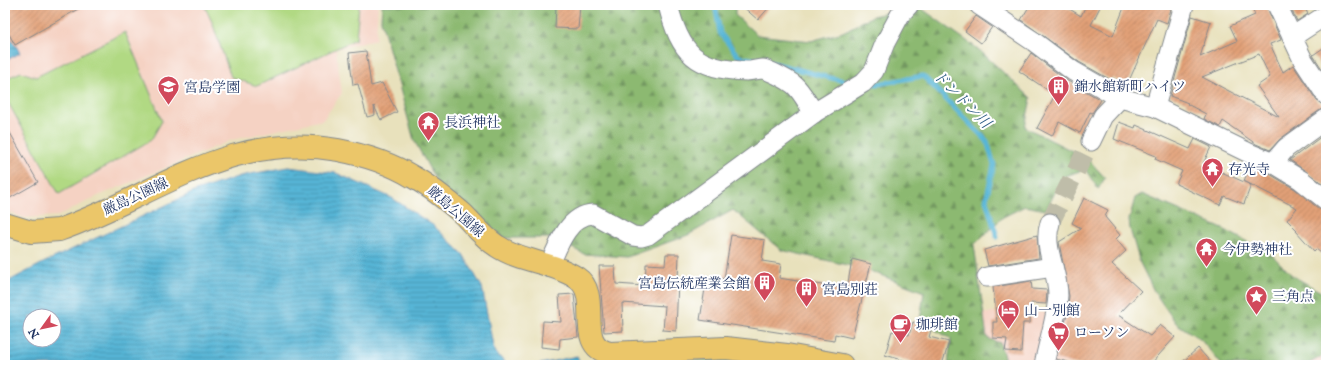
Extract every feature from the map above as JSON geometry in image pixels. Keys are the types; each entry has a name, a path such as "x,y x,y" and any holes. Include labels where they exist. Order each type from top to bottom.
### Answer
{"main road":[{"name":"厳島公園線","path":"5,224 31,232 60,230 218,160 261,149 305,146 349,152 370,158 398,169 430,187 448,200 496,245 517,256 570,274 579,279 585,287 588,297 591,337 594,345 601,351 610,353 726,348 779,353 842,365"}],"street":[{"path":"668,5 674,28 679,39 686,50 699,61 724,69 748,71 763,69 793,84 814,113"},
{"path":"549,267 561,236 574,223 589,214 593,214 633,236 641,237 648,235 814,113 863,83 874,71 884,43 900,15 909,5"},
{"path":"979,5 1033,41 1074,71 1120,98 1155,107 1249,154 1273,163 1301,180 1326,200"},
{"path":"1155,107 1184,5"},
{"path":"1277,5 1303,60 1326,95"},
{"path":"1292,37 1326,15"},
{"path":"1090,141 1103,116 1120,98"},
{"path":"1273,163 1286,148 1326,119"},
{"path":"1044,365 1058,296 1057,284 1046,241 1050,223"},
{"path":"987,277 1053,267"}],"shaded area":[{"name":"宮島学園","path":"5,5 378,5 376,39 336,49 342,93 323,120 232,140 96,197 58,216 24,218 5,210"},
{"path":"1059,312 1146,365 1005,364 1005,360 987,338 984,313"},
{"path":"1326,354 1326,365 1306,365 1322,355"}],"green space":[{"path":"204,5 359,5 356,39 257,86 231,77 212,22"},
{"path":"382,5 735,5 735,15 757,35 811,41 843,32 873,16 918,6 978,49 1031,98 1025,127 1088,159 1105,178 1098,189 1085,169 1063,177 1046,210 1025,206 1003,217 974,245 987,338 1000,343 1005,364 948,365 951,339 920,321 924,292 865,269 781,250 733,210 688,235 627,257 584,254 553,238 496,238 442,192 414,140 381,20"},
{"path":"125,32 162,121 151,140 59,194 5,97 5,79 21,72 36,77"},
{"path":"1142,194 1225,230 1272,255 1293,276 1326,295 1326,354 1306,365 1222,365 1201,340 1176,323 1155,293 1140,263 1130,229 1129,220 1135,198"},
{"path":"724,359 755,363 754,365 693,365 691,361"}],"water":[{"path":"5,27 20,53 5,61"},
{"path":"288,167 336,173 392,198 434,226 463,254 482,287 494,351 507,365 5,365 5,283 43,263 196,191 240,176"},
{"path":"577,356 580,365 536,365"}],"building":[{"path":"5,5 85,5 15,45 5,27"},
{"path":"556,5 580,5 578,29 555,28"},
{"path":"741,5 771,5 758,20"},
{"path":"1030,5 1063,5 1081,16 1086,5 1101,5 1091,25 1113,36 1125,5 1164,5 1171,9 1167,23 1157,19 1127,85 1112,78 1111,80 1079,62 1021,20"},
{"path":"1251,5 1266,5 1281,40 1270,44 1283,72 1293,65 1317,101 1326,106 1326,108 1320,110 1280,139 1270,150 1256,144 1223,121 1220,127 1204,119 1206,114 1187,104 1188,103 1170,96 1192,16 1211,22 1200,57 1237,41 1230,26 1255,15","holes":["1259,54 1270,77 1257,86 1279,117 1202,77"]},
{"path":"1289,5 1303,5 1308,14 1297,21"},
{"path":"976,16 992,27 981,43 965,31"},
{"path":"1326,46 1326,75 1313,55"},
{"path":"366,51 371,86 382,83 397,112 381,120 374,106 375,115 367,117 358,84 353,85 349,53"},
{"path":"1031,53 1066,80 1101,100 1092,113 1090,112 1080,133 1059,122 1052,136 1037,128 1055,95 1019,71"},
{"path":"1119,122 1135,128 1136,125 1190,149 1195,139 1211,147 1203,164 1251,185 1244,204 1224,196 1220,205 1176,184 1182,171 1155,159 1156,156 1114,139"},
{"path":"5,124 38,182 5,201"},
{"path":"1326,133 1326,186 1290,160"},
{"path":"1250,165 1268,173 1295,189 1319,209 1326,211 1326,257 1316,249 1314,251 1287,220 1297,208 1244,181"},
{"path":"1084,198 1108,210 1105,217 1120,235 1116,239 1126,251 1112,264 1141,291 1118,315 1150,336 1160,325 1175,337 1150,365 1079,365 1056,359 1067,315 1069,296 1059,242 1081,228 1072,223"},
{"path":"731,235 765,240 762,261 781,264 779,278 847,289 852,259 871,264 852,338 835,334 834,341 700,320 707,276 724,279"},
{"path":"1037,235 1039,258 988,266 984,250"},
{"path":"666,254 679,254 676,331 663,330 665,306 622,303 623,331 604,332 599,266 615,266 616,284 645,286 646,264 665,265"},
{"path":"1031,281 1032,289 1047,290 1046,304 1031,303 1030,323 1023,323 1021,352 1005,351 1007,339 993,338 993,322 997,322 993,287"},
{"path":"574,294 578,337 560,339 559,349 541,347 543,321 561,322 559,295"},
{"path":"913,322 932,327 929,337 949,342 942,365 920,365 885,355 892,331 909,335"},
{"path":"1198,348 1213,365 1179,365"}],"waterway":[{"name":"ドンドン川","path":"715,5 720,33 739,57 763,61"},
{"name":"ドンドン川","path":"771,63 843,81 854,82"},
{"name":"ドンドン川","path":"870,83 877,84 923,76 987,141 994,165 986,200 997,237"}],"tunnel":[{"path":"1050,223 1091,141"}],"place":[{"name":"宮島学園","path":"169,106"},
{"name":"錦水館新町ハイツ","path":"1059,106"},
{"name":"長浜神社","path":"429,142"},
{"name":"存光寺","path":"1212,188"},
{"name":"今伊勢神社","path":"1207,268"},
{"name":"宮島伝統産業会館","path":"765,302"},
{"name":"宮島別荘","path":"806,308"},
{"name":"三角点","path":"1257,316"},
{"name":"山一別館","path":"1008,330"},
{"name":"珈琲館","path":"900,344"},
{"name":"ローソン","path":"1059,352"}]}
